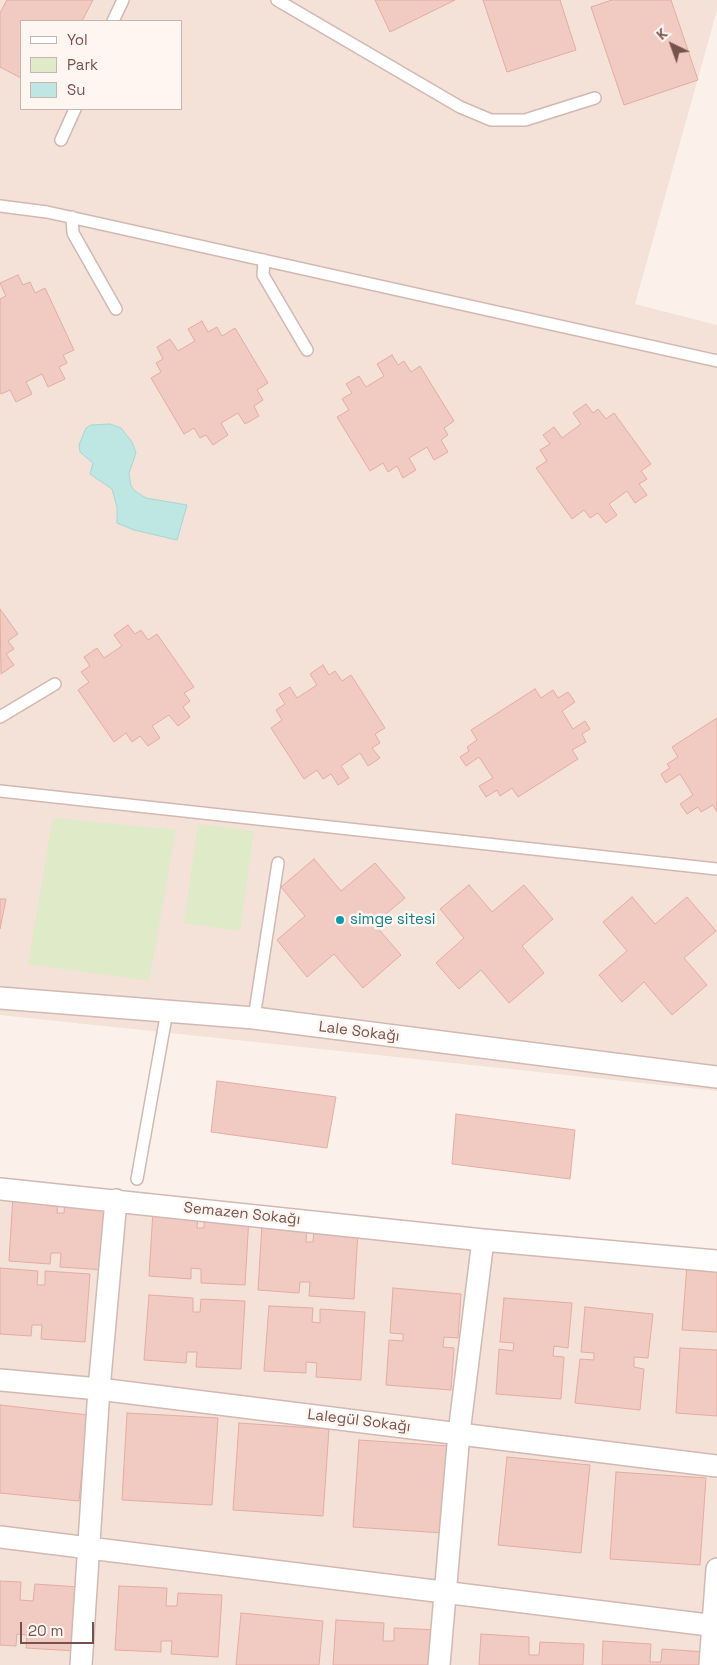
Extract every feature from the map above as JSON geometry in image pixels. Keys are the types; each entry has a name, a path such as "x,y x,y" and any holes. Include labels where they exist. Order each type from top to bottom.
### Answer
{"street":[{"name":"Lale Sokağı","path":"0,998 254,1018 717,1077"},
{"name":"Semazen Sokağı","path":"0,1189 484,1240"},
{"path":"80,1665 99,1389 116,1200"},
{"path":"439,1665 459,1433 484,1240 717,1261"},
{"name":"Lalegül Sokağı","path":"0,1380 99,1389 717,1466"},
{"path":"0,1536 715,1625"},
{"path":"710,1665 715,1625 717,1569"}],"lane":[{"path":"114,20 123,0"},
{"path":"277,0 460,107 491,120 525,120 594,98"},
{"path":"62,140 75,110"},
{"path":"0,206 72,217 717,361"},
{"path":"72,217 73,233 116,309"},
{"path":"264,260 263,275 307,350"},
{"path":"0,717 55,684"},
{"path":"0,791 717,869"},
{"path":"254,1018 278,863"},
{"path":"136,1179 167,1011"}],"shaded area":[{"path":"0,0 717,0 717,10 635,304 717,325 717,1091 0,1015"},
{"path":"0,1190 717,1252 717,1665 0,1665"}],"green space":[{"path":"53,818 176,830 149,981 28,964"},
{"path":"198,824 254,831 240,931 184,923"}],"water":[{"path":"110,424 121,428 132,442 136,453 129,473 131,486 135,491 146,498 187,505 177,540 134,530 117,523 117,507 112,489 90,474 93,463 80,452 79,445 86,428 91,425"}],"building":[{"path":"7,0 93,0 83,20 20,20 20,77 0,67 0,13"},
{"path":"375,0 455,0 390,32"},
{"path":"483,0 560,0 576,50 507,72"},
{"path":"612,0 671,0 698,80 624,105 591,7"},
{"path":"18,275 23,285 30,282 35,293 45,288 74,350 63,355 67,363 59,367 65,379 48,387 42,374 26,382 32,394 16,402 10,390 1,394 0,392 0,299 6,296 0,283"},
{"path":"202,321 208,332 217,327 222,336 235,328 268,383 257,390 263,400 254,406 259,416 245,424 238,413 221,423 228,435 213,445 206,435 200,438 194,428 184,434 151,378 161,372 156,363 163,359 157,347 170,339 178,351 195,341 188,329"},
{"path":"392,355 398,365 404,361 411,372 420,366 454,421 444,428 448,435 441,440 448,452 434,460 427,447 409,458 416,470 403,478 397,466 388,472 383,463 370,471 337,417 349,410 342,399 352,393 346,384 359,376 366,387 384,376 377,364"},
{"path":"586,404 593,413 598,409 606,419 614,413 651,464 641,471 647,479 639,484 647,495 635,503 627,491 609,504 617,515 606,523 598,513 590,518 584,510 572,519 536,468 547,461 540,450 550,444 543,435 554,427 562,438 581,424 573,413"},
{"path":"0,609 18,634 8,641 14,649 6,654 14,665 1,674"},
{"path":"128,625 135,634 141,630 148,640 157,634 194,687 184,693 190,701 183,707 190,717 178,726 169,715 152,726 160,738 148,746 140,736 132,742 126,733 114,742 78,690 89,682 81,672 90,666 84,657 97,648 104,658 122,646 114,635"},
{"path":"323,665 329,675 335,671 342,681 351,675 385,728 375,734 380,743 372,748 380,758 368,766 360,753 341,766 349,778 338,785 331,774 323,779 317,770 304,779 271,728 282,720 276,710 285,704 279,694 290,687 297,698 317,685 310,674"},
{"path":"535,689 541,698 553,690 558,698 568,692 575,702 562,711 573,729 585,721 590,729 582,734 586,742 572,750 578,759 518,797 512,788 500,796 497,790 486,797 479,786 493,778 479,757 466,766 460,757 469,751 467,747 477,740 471,730"},
{"path":"717,718 717,812 713,805 701,812 698,807 687,814 680,804 693,795 680,774 666,783 661,774 670,768 667,764 678,757 672,747"},
{"name":"simge sitesi","path":"314,859 341,891 375,863 405,898 374,924 401,955 363,988 334,954 307,977 277,940 305,916 281,887"},
{"name":"simge sitesi","path":"469,885 492,912 524,885 553,919 522,946 544,973 509,1003 481,970 459,989 436,963 464,938 440,909"},
{"path":"632,897 655,924 687,897 716,931 684,958 707,985 672,1015 644,982 622,1002 599,975 627,951 603,922"},
{"path":"0,899 6,899 0,929"},
{"path":"217,1081 336,1097 327,1148 211,1132"},
{"path":"456,1114 575,1130 570,1179 452,1164"},
{"path":"13,1196 58,1199 57,1213 64,1213 65,1200 109,1202 105,1270 60,1267 61,1253 51,1253 50,1264 9,1261"},
{"path":"153,1211 198,1214 197,1228 204,1228 205,1215 249,1217 245,1285 201,1283 201,1269 191,1268 191,1279 149,1276"},
{"path":"262,1225 307,1228 306,1242 313,1242 314,1228 358,1231 354,1299 309,1296 310,1282 300,1282 299,1293 258,1290"},
{"path":"687,1265 717,1266 717,1332 682,1330"},
{"path":"0,1268 38,1271 37,1285 45,1285 45,1271 90,1274 85,1342 41,1339 42,1325 32,1325 31,1336 0,1334"},
{"path":"393,1288 461,1294 458,1338 444,1337 443,1347 454,1348 451,1390 386,1385 389,1340 403,1341 403,1334 390,1333"},
{"path":"149,1295 193,1298 193,1312 200,1312 201,1299 245,1301 241,1369 196,1367 197,1352 187,1352 186,1363 144,1360"},
{"path":"504,1298 572,1303 568,1348 554,1346 553,1356 564,1357 561,1399 496,1394 499,1349 513,1351 514,1343 500,1342"},
{"path":"269,1306 313,1308 312,1322 320,1323 320,1309 365,1312 361,1380 316,1377 317,1363 306,1362 306,1373 264,1371"},
{"path":"585,1307 653,1314 648,1358 634,1357 634,1367 644,1369 640,1410 575,1403 580,1359 594,1360 594,1353 581,1352"},
{"path":"680,1348 717,1350 717,1416 676,1413"},
{"path":"0,1405 88,1415 79,1501 0,1493"},
{"path":"127,1413 218,1418 212,1505 122,1500"},
{"path":"239,1423 329,1429 323,1516 233,1510"},
{"path":"359,1440 449,1446 443,1533 353,1527"},
{"path":"507,1457 590,1465 581,1553 498,1545"},
{"path":"616,1472 706,1478 700,1565 610,1559"},
{"path":"0,1581 21,1582 20,1600 33,1601 35,1584 79,1587 75,1651 26,1648 27,1635 17,1634 16,1646 0,1645"},
{"path":"119,1586 167,1588 166,1606 177,1606 178,1593 222,1595 218,1657 171,1654 172,1641 161,1641 161,1652 115,1650"},
{"path":"241,1613 323,1621 319,1665 236,1665"},
{"path":"336,1620 384,1623 383,1641 394,1641 394,1628 439,1630 436,1665 333,1665"},
{"path":"481,1634 529,1637 529,1655 539,1655 540,1642 584,1644 583,1665 479,1665"},
{"path":"603,1641 651,1644 650,1662 661,1662 662,1649 706,1652 705,1665 602,1665"}],"place":[{"name":"simge sitesi","path":"340,920"}]}
